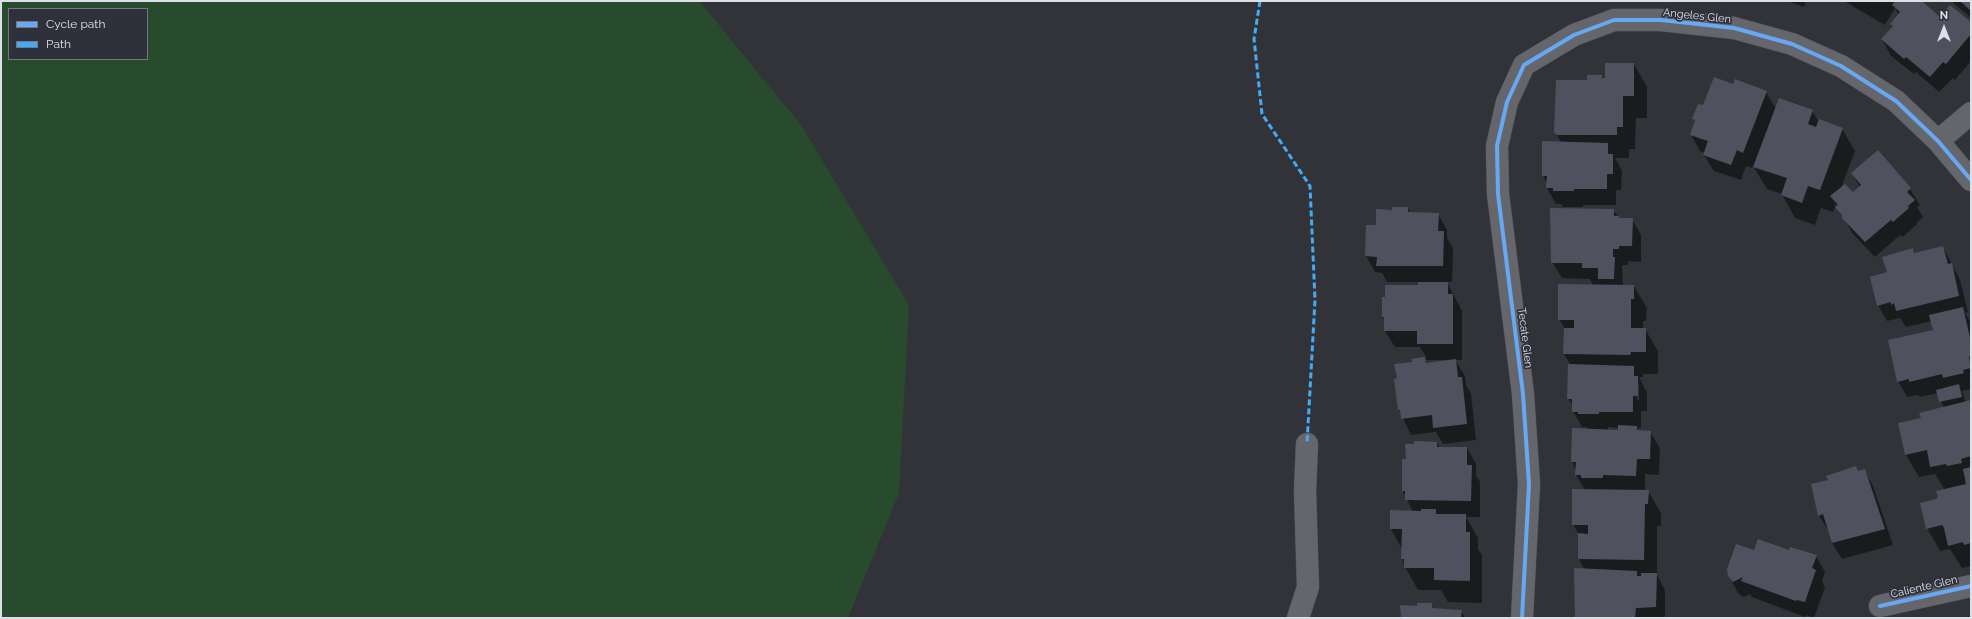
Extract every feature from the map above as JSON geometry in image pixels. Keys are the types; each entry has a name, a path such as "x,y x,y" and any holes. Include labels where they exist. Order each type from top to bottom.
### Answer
{"street":[{"name":"Angeles Glen","path":"1524,65 1574,35 1614,20 1661,20 1734,28 1792,44 1841,66 1896,101 1938,141 1971,180"},
{"name":"Tecate Glen","path":"1522,618 1529,484 1524,394 1498,194 1497,146 1507,102 1524,65"},
{"path":"1938,141 1971,113"},
{"path":"1298,618 1308,587 1305,491 1307,444"},
{"name":"Caliente Glen","path":"1880,606 1971,586"}],"green space":[{"path":"1,1 699,1 801,125 909,305 899,493 848,618 1,618"}],"building":[{"path":"1895,1 1922,1 1940,17 1950,5 1971,22 1971,34 1946,64 1943,62 1930,77 1906,57 1904,59 1881,39 1893,26 1890,24 1900,12 1892,5"},
{"path":"1960,1 1971,1 1971,11"},
{"path":"1605,63 1634,63 1634,96 1623,96 1623,127 1617,127 1617,135 1557,135 1554,132 1556,80 1587,80 1587,75 1602,75 1602,78 1605,78"},
{"path":"1714,77 1733,84 1735,79 1767,91 1743,153 1737,150 1731,165 1703,155 1708,141 1690,135 1695,120 1692,119 1698,104 1703,105"},
{"path":"1779,98 1813,110 1808,124 1816,127 1819,119 1843,128 1820,190 1808,186 1802,203 1781,195 1787,178 1753,167"},
{"path":"1542,141 1608,143 1608,154 1613,154 1613,174 1607,174 1607,189 1574,189 1574,191 1553,191 1553,188 1546,188 1547,176 1542,176"},
{"path":"1878,150 1911,188 1907,192 1915,200 1908,206 1909,208 1893,222 1891,220 1865,242 1842,218 1842,215 1835,207 1838,205 1830,196 1845,184 1853,192 1861,185 1851,173"},
{"path":"1392,207 1408,207 1408,212 1439,213 1438,231 1444,231 1443,266 1376,266 1377,257 1365,256 1366,225 1376,225 1376,209 1392,210"},
{"path":"1550,208 1614,209 1614,216 1619,216 1619,218 1633,218 1632,246 1619,246 1619,249 1613,249 1613,257 1615,257 1614,279 1598,279 1598,268 1582,268 1582,263 1551,263"},
{"path":"1943,246 1948,264 1952,263 1959,296 1896,311 1894,303 1891,305 1891,302 1877,306 1870,277 1887,272 1882,257 1913,248 1914,253"},
{"path":"1418,282 1448,282 1448,294 1453,294 1453,344 1417,344 1417,331 1384,331 1382,297 1385,297 1385,285 1418,285"},
{"path":"1558,284 1634,285 1634,299 1631,299 1631,328 1646,328 1646,352 1631,352 1630,355 1563,354 1564,328 1574,328 1574,320 1558,320"},
{"path":"1963,307 1971,342 1971,356 1969,357 1971,368 1963,370 1964,373 1943,378 1942,374 1909,382 1909,379 1897,382 1888,340 1933,330 1929,315"},
{"path":"1425,357 1426,363 1456,359 1458,377 1462,377 1467,424 1433,428 1432,415 1401,419 1400,410 1398,410 1394,379 1397,378 1394,364 1412,362 1411,359"},
{"path":"1568,364 1634,366 1634,376 1638,376 1638,396 1633,396 1633,412 1599,412 1599,414 1578,414 1578,412 1572,412 1572,399 1567,399"},
{"path":"1959,384 1962,397 1939,402 1936,390"},
{"path":"1971,400 1971,456 1961,459 1962,463 1930,467 1927,450 1905,455 1898,423 1921,418 1919,413"},
{"path":"1618,425 1637,426 1637,430 1651,431 1650,459 1637,459 1636,476 1603,475 1603,478 1581,478 1581,475 1575,475 1576,462 1571,462 1572,428 1618,430"},
{"path":"1414,441 1437,442 1437,447 1467,447 1467,465 1472,465 1471,501 1405,500 1405,491 1402,491 1402,459 1406,459 1405,444 1414,444"},
{"path":"1856,466 1858,471 1865,469 1885,529 1832,543 1823,514 1818,516 1811,484 1828,480 1826,476"},
{"path":"1971,467 1971,543 1964,545 1963,542 1948,546 1942,525 1926,529 1920,503 1936,499 1938,497 1936,491 1966,484 1963,469"},
{"path":"1572,489 1649,490 1648,504 1645,504 1644,560 1578,559 1578,533 1588,534 1588,525 1572,525"},
{"path":"1421,509 1436,509 1436,514 1466,514 1466,532 1470,532 1470,581 1434,580 1434,568 1404,568 1404,559 1401,559 1402,529 1390,529 1390,510 1421,511"},
{"path":"1758,539 1789,550 1790,547 1817,555 1812,568 1816,570 1805,602 1796,601 1741,581 1743,577 1733,582 1728,576 1727,569 1736,544 1754,550"},
{"path":"1574,568 1637,571 1637,576 1641,576 1641,573 1657,573 1656,607 1636,608 1635,618 1575,618"},
{"path":"1417,603 1432,603 1432,608 1462,610 1461,618 1401,618 1400,605 1417,606"}],"marked path":[{"path":"1260,1 1254,39 1262,114 1310,186 1315,300 1307,444"}],"cycle path":[{"path":"1522,618 1529,484 1523,394 1498,194 1497,146 1507,102 1524,65 1574,35 1614,20 1661,20 1734,28 1792,44 1841,66 1896,101 1938,141 1971,180"},
{"path":"1880,606 1971,586"}]}
